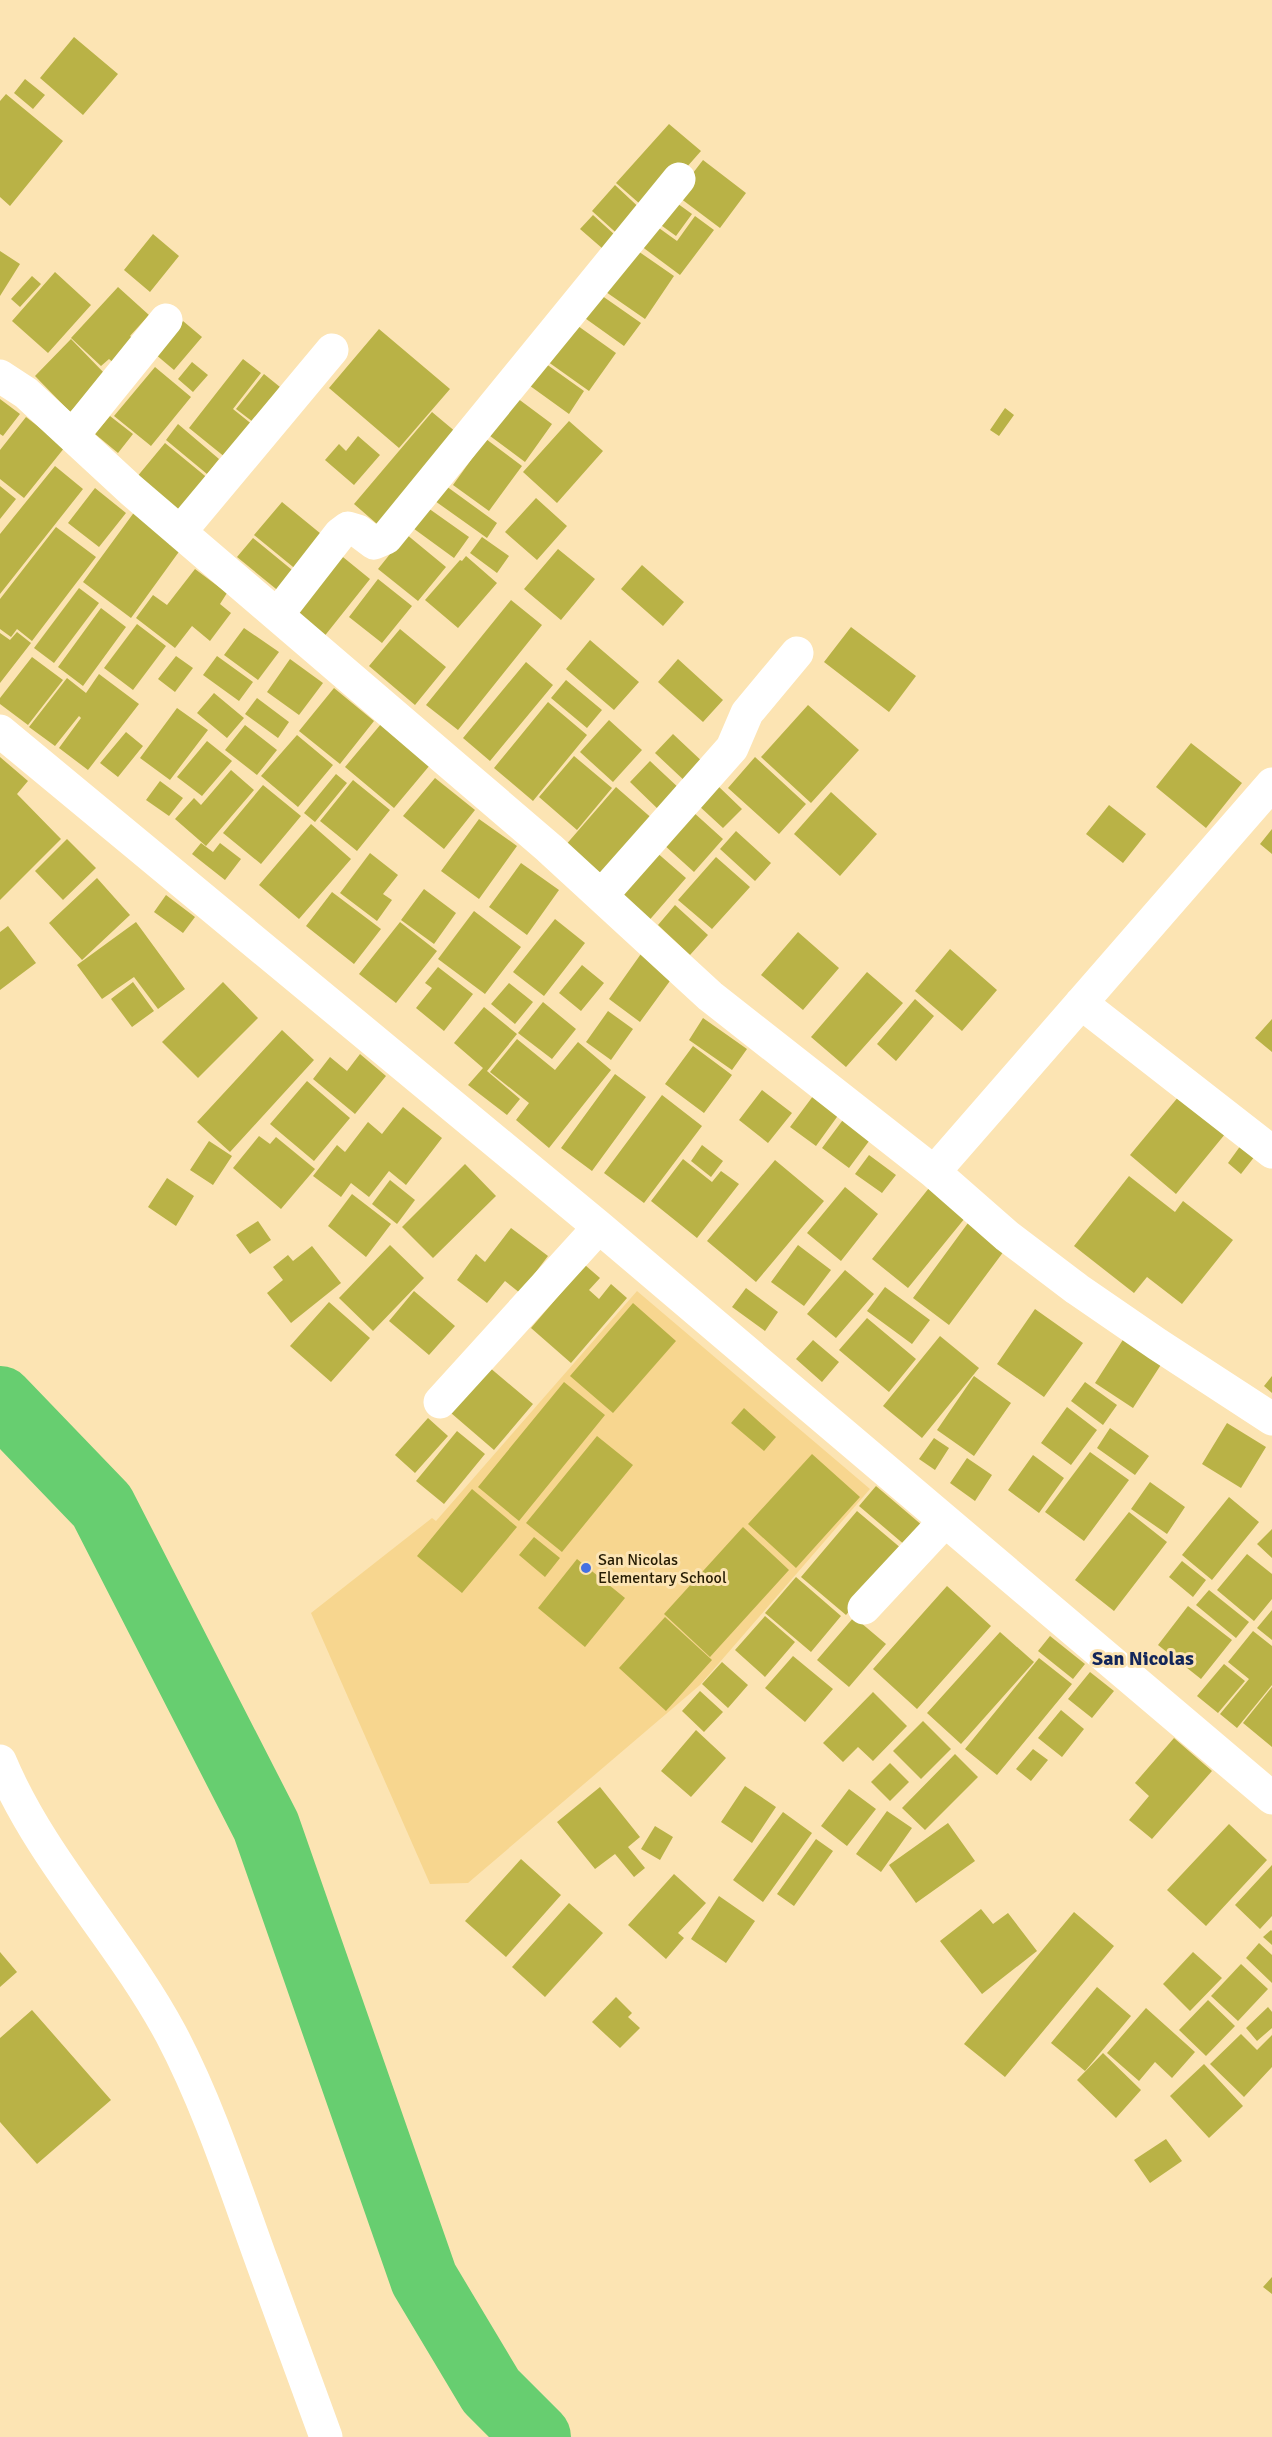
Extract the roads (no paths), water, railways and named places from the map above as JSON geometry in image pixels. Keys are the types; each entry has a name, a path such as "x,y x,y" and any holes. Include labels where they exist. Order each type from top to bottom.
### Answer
{"street":[{"path":"277,615 340,534 348,528 358,531 374,543 386,538 679,179"},
{"path":"73,435 166,320"},
{"path":"180,532 332,350"},
{"path":"0,376 26,393 131,490 549,848 710,996 934,1172 1007,1236 1077,1289 1175,1357 1272,1419"},
{"path":"601,896 732,748 747,713 797,653"},
{"path":"0,732 599,1227 1272,1798"},
{"path":"934,1172 1272,784"},
{"path":"1081,1003 1272,1152"},
{"path":"440,1402 599,1227"},
{"path":"864,1608 945,1521"},
{"path":"0,1761 42,1841 130,1970 170,2034 207,2112 294,2344 326,2437"}],"waterway":[{"path":"0,1400 102,1506 266,1826 424,2279 491,2391 537,2437"}],"place":[{"name":"San Nicolas Elementary School","path":"586,1568"}],"district":[{"name":"San Nicolas","path":"1143,1658"}]}
